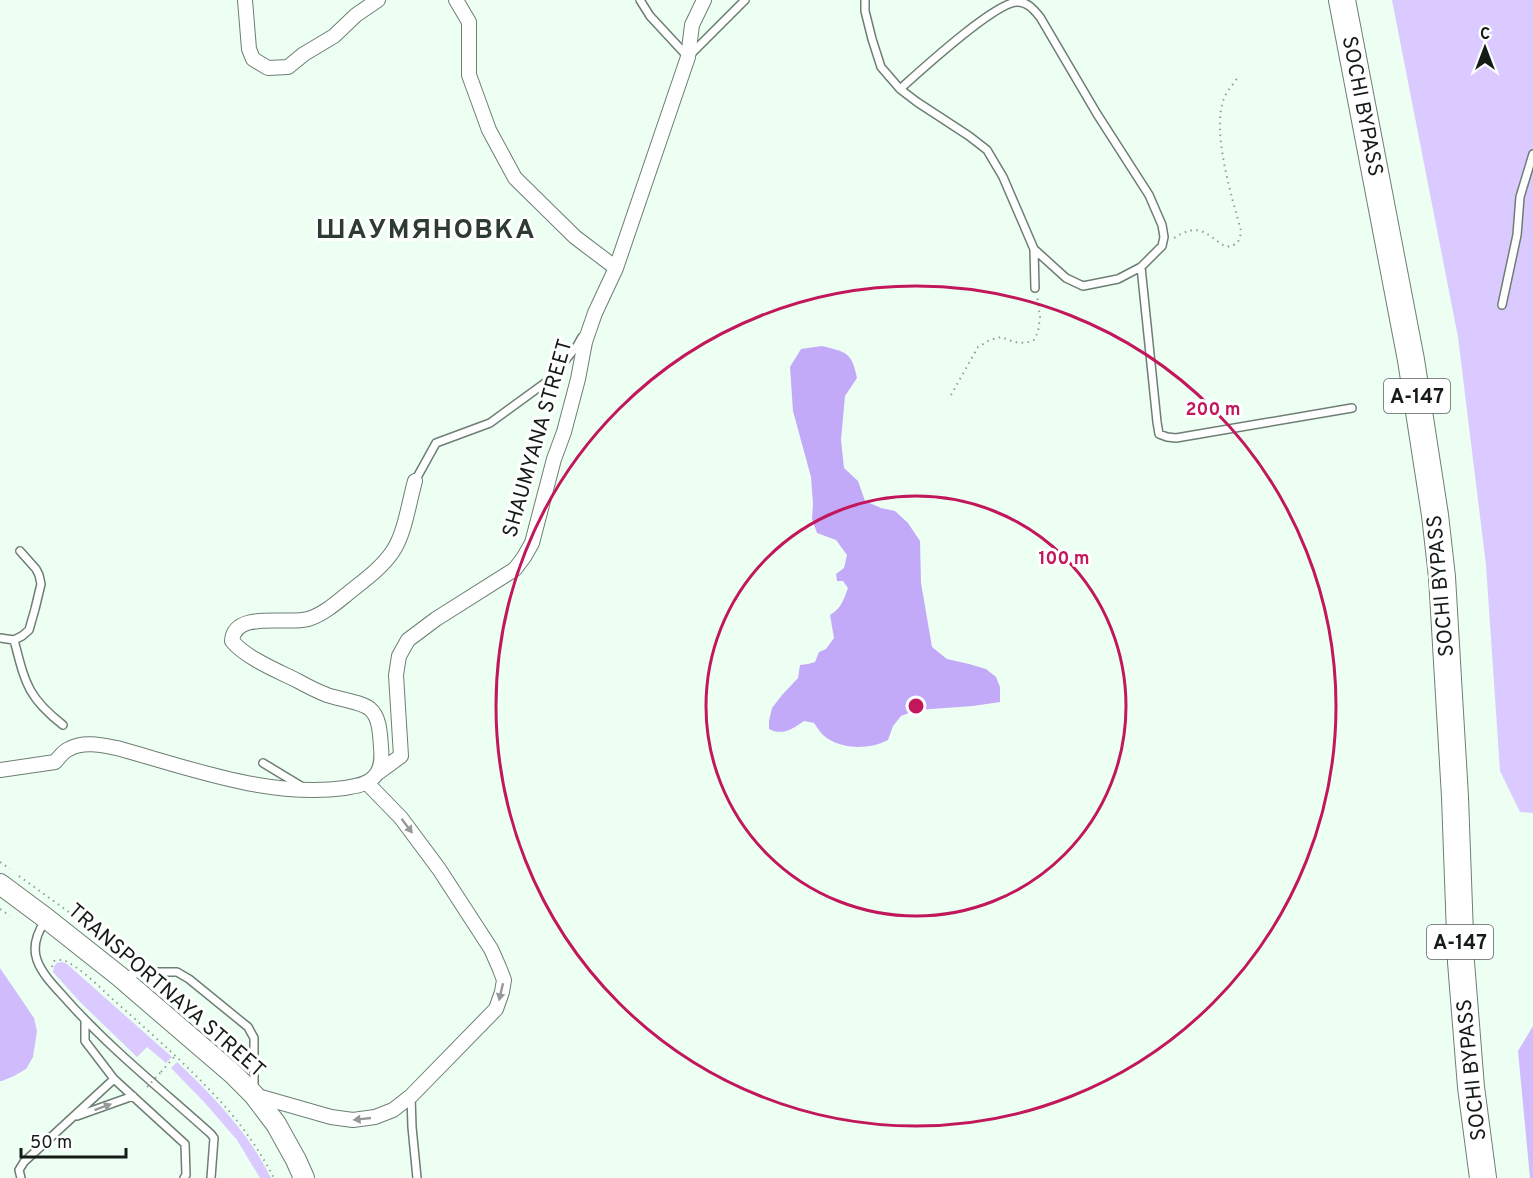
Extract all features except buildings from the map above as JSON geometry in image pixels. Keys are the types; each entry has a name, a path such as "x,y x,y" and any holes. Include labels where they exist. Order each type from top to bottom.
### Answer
{"highway":[{"name":"SOCHI BYPASS","path":"1342,0 1411,360 1432,494 1442,577 1455,797 1461,962 1471,1087 1483,1178"}],"main road":[{"name":"TRANSPORTNAYA STREET","path":"0,884 47,919 125,969 192,1038 254,1095 276,1124 304,1178"}],"street":[{"path":"245,0 249,50 253,59 268,68 288,68 304,54 334,36 356,15 378,0"},
{"path":"456,0 469,21 469,75 489,130 515,178 575,237 616,268"},
{"name":"SHAUMYANA STREET","path":"367,783 379,771 401,756 396,675 399,656 408,640 436,619 515,569 532,543 551,470 567,421 585,342 595,313 616,268 688,57 692,25 704,0"},
{"path":"379,771 380,732 376,716 370,709 324,694 275,670 238,649 232,641 232,634 252,621 307,619 329,608 378,569 394,549 415,481"},
{"path":"0,770 55,762 67,749 80,745 99,745 231,779 284,789 309,791 367,783 401,818 439,869 491,949 500,967 504,980 496,1009 411,1096 393,1110 375,1117 353,1120 332,1117 254,1095"}],"lane":[{"path":"640,0 650,16 688,57 745,0"},
{"path":"865,0 865,11 872,39 882,67 900,89 969,135 987,150 1003,177 1034,249 1035,288"},
{"path":"900,89 957,39 998,9 1017,1 1028,4 1040,17 1097,114 1149,195 1164,237 1162,246 1141,267 1118,279 1083,286 1066,278 1034,249"},
{"path":"1502,304 1517,235 1521,197 1533,154"},
{"path":"1141,267 1160,434 1176,438 1352,408"},
{"path":"415,481 436,443 490,423 549,380 577,346 595,313"},
{"path":"0,638 14,640 29,630 41,584 36,569 20,551"},
{"path":"14,640 24,677 33,696 47,713 63,725"},
{"path":"263,763 309,791"},
{"path":"47,919 36,938 36,958 40,966 85,1021 211,1134 214,1138 211,1178"},
{"path":"125,969 177,972 189,978 248,1028 254,1038 254,1095"},
{"path":"85,1021 86,1041 114,1079 185,1144 186,1175 184,1178"},
{"path":"21,1178 19,1170 24,1162 114,1079"},
{"path":"72,1118 133,1096"},
{"path":"411,1096 417,1178"}],"path":[{"path":"1162,246 1184,232 1194,230 1202,230 1226,247 1235,245 1240,239 1241,231 1220,137 1220,115 1225,97 1238,76"},
{"path":"951,395 978,346 990,339 1001,337 1014,342 1026,343 1034,339 1038,332 1040,317 1035,288"},
{"path":"0,862 95,931 125,969"},
{"path":"0,909 10,916"},
{"path":"52,967 54,961 57,960 70,963 175,1056 222,1102 248,1135 274,1178"},
{"path":"147,1087 175,1056"}],"shaded area":[{"path":"1392,0 1533,0 1533,813 1520,812 1500,771 1486,565 1458,337"},
{"path":"822,346 847,354 853,363 857,378 845,396 841,440 844,468 858,481 865,501 895,511 908,523 920,541 921,583 932,647 947,659 986,669 996,677 1000,687 1000,702 917,710 901,716 893,726 888,740 864,747 838,744 823,735 814,723 804,721 783,732 769,729 772,708 798,678 800,665 815,662 819,652 826,649 834,638 830,615 839,607 848,588 843,581 837,581 836,574 844,568 847,555 836,540 817,533 812,519 811,477 793,411 790,367 801,349"},
{"path":"62,962 172,1057 166,1063 147,1047 137,1057 80,1002 53,972 55,965"},
{"path":"0,968 34,1018 37,1031 33,1057 26,1069 2,1081 0,1081"},
{"path":"1533,1026 1533,1178 1530,1178 1518,1051"},
{"path":"177,1062 204,1088 241,1130 271,1178 260,1178 237,1140 171,1068"}],"district":[{"name":"ШАУМЯНОВКА","path":"426,229"}]}
